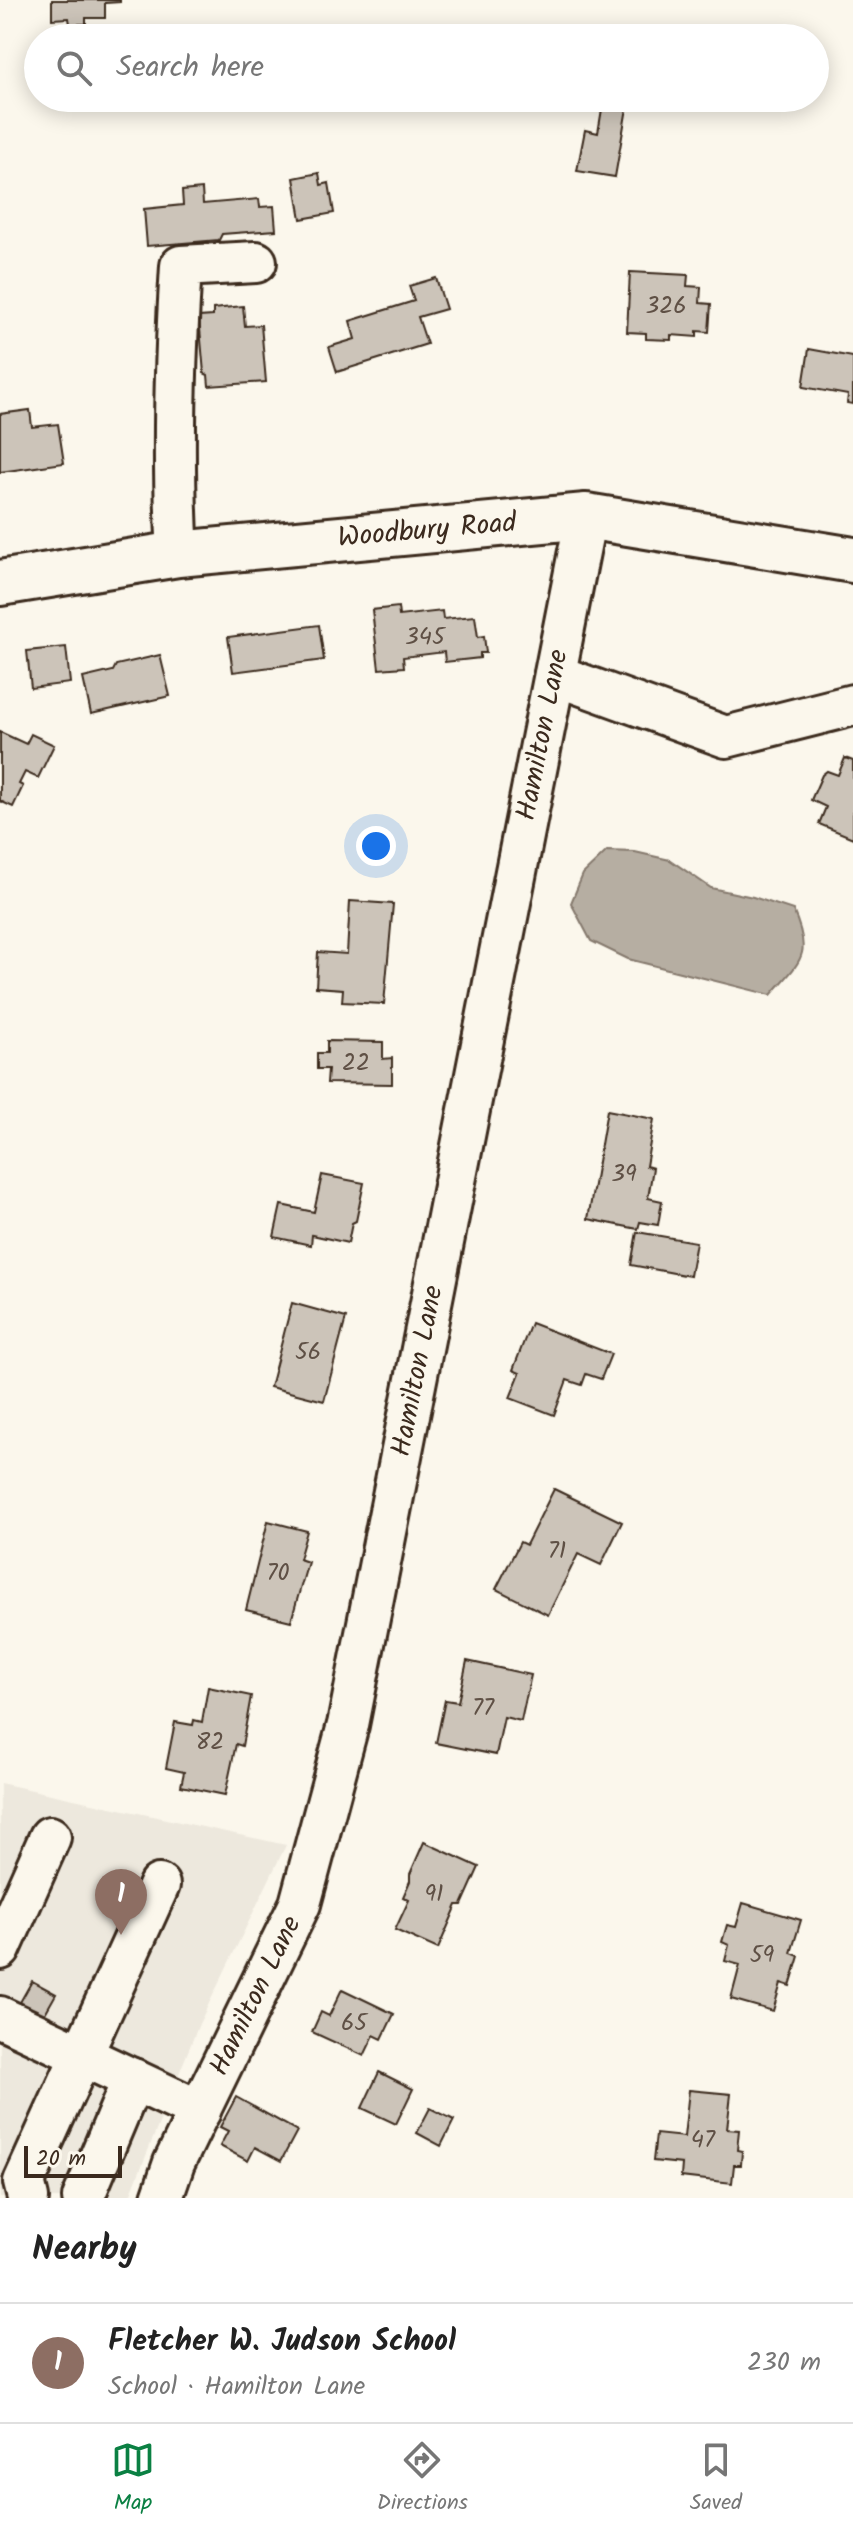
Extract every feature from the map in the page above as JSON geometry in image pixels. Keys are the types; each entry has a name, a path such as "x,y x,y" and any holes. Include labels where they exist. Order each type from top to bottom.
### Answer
{"main road":[{"name":"Woodbury Road","path":"0,583 178,554 586,516 853,560"}],"street":[{"path":"178,554 174,398 181,266 256,262"},
{"name":"Hamilton Lane","path":"162,2198 174,2163 300,1904 348,1725 586,516"},
{"path":"555,675 726,737 853,705"},
{"path":"0,1949 50,1837"},
{"path":"28,2198 24,2182 159,1885"},
{"path":"0,2017 200,2111"},
{"path":"83,2198 133,2079"}],"shaded area":[{"path":"607,851 635,852 670,860 711,888 793,910 802,938 801,957 771,995 628,959 591,941 571,903 583,874"},
{"path":"0,1783 286,1845 199,2024 129,2198 0,2198"}],"building":[{"path":"52,0 120,2 105,3 105,18 86,18 86,24 70,24 69,18 52,19"},
{"path":"602,112 626,112 615,177 577,171 585,130 598,133"},
{"path":"319,173 321,185 329,183 334,213 301,219 294,178"},
{"path":"202,189 203,204 259,199 260,207 274,206 276,230 222,234 219,240 147,246 144,209 183,205 182,191"},
{"path":"630,272 688,275 687,286 701,287 700,303 711,304 709,332 697,331 697,337 671,335 671,340 646,339 646,333 627,332"},
{"path":"436,278 446,309 418,317 427,344 337,372 329,347 355,339 350,321 414,301 409,286"},
{"path":"243,306 245,326 261,325 266,382 209,386 208,375 204,373 199,317 213,316 213,309"},
{"path":"809,349 853,357 853,404 847,403 848,395 803,387"},
{"path":"30,410 32,427 58,424 64,463 0,472 0,414"},
{"path":"398,607 399,616 442,611 443,619 475,616 478,637 484,636 486,653 480,653 480,658 445,662 444,652 403,657 404,667 379,669 372,610"},
{"path":"319,625 324,660 233,672 228,637"},
{"path":"66,647 70,683 31,688 27,651"},
{"path":"160,655 170,696 91,714 83,678 113,671 116,665"},
{"path":"0,732 26,744 31,734 54,745 38,778 25,772 19,784 23,786 13,807 0,801"},
{"path":"845,758 853,761 853,838 819,824 826,807 811,800 822,775 827,771 838,775"},
{"path":"350,901 393,904 384,1004 342,1002 343,989 316,987 318,952 347,954"},
{"path":"327,1041 383,1042 383,1059 392,1058 392,1084 327,1083 328,1069 317,1069 317,1053 327,1053"},
{"path":"607,1110 654,1119 646,1166 653,1168 648,1198 662,1201 658,1225 640,1222 638,1229 588,1219"},
{"path":"322,1175 364,1183 348,1243 312,1235 311,1245 274,1237 281,1205 314,1212"},
{"path":"637,1232 696,1242 690,1276 631,1265"},
{"path":"292,1303 346,1318 324,1401 270,1387"},
{"path":"531,1323 611,1354 601,1379 586,1374 582,1385 567,1380 554,1415 510,1398 520,1373 513,1370"},
{"path":"554,1489 622,1522 601,1565 578,1554 548,1615 496,1589 520,1542 526,1545"},
{"path":"268,1521 307,1531 299,1559 308,1562 291,1621 246,1610"},
{"path":"467,1661 531,1675 521,1721 504,1717 496,1755 436,1743 445,1700 458,1702"},
{"path":"208,1687 251,1696 242,1746 236,1744 225,1795 181,1786 184,1772 166,1768 175,1722 193,1725 194,1720 202,1722"},
{"path":"424,1842 479,1867 462,1905 457,1905 438,1949 395,1930 409,1900 403,1897"},
{"path":"743,1903 801,1920 791,1953 799,1956 790,1986 781,1983 773,2011 731,1999 740,1965 725,1961 729,1945 722,1942 727,1925 736,1927"},
{"path":"32,1981 56,1994 43,2017 19,2004"},
{"path":"342,1989 394,2014 382,2039 374,2035 364,2056 312,2032 321,2012 329,2016"},
{"path":"379,2072 413,2089 396,2124 362,2108"},
{"path":"689,2090 731,2094 727,2129 739,2130 737,2150 742,2151 741,2165 734,2165 732,2183 681,2177 682,2164 653,2161 656,2134 684,2137"},
{"path":"236,2097 297,2131 281,2161 255,2147 248,2161 220,2146 228,2131 220,2127"},
{"path":"430,2108 454,2120 441,2146 417,2133"}],"place":[{"name":"Fletcher W. Judson School","path":"121,1935"}]}
